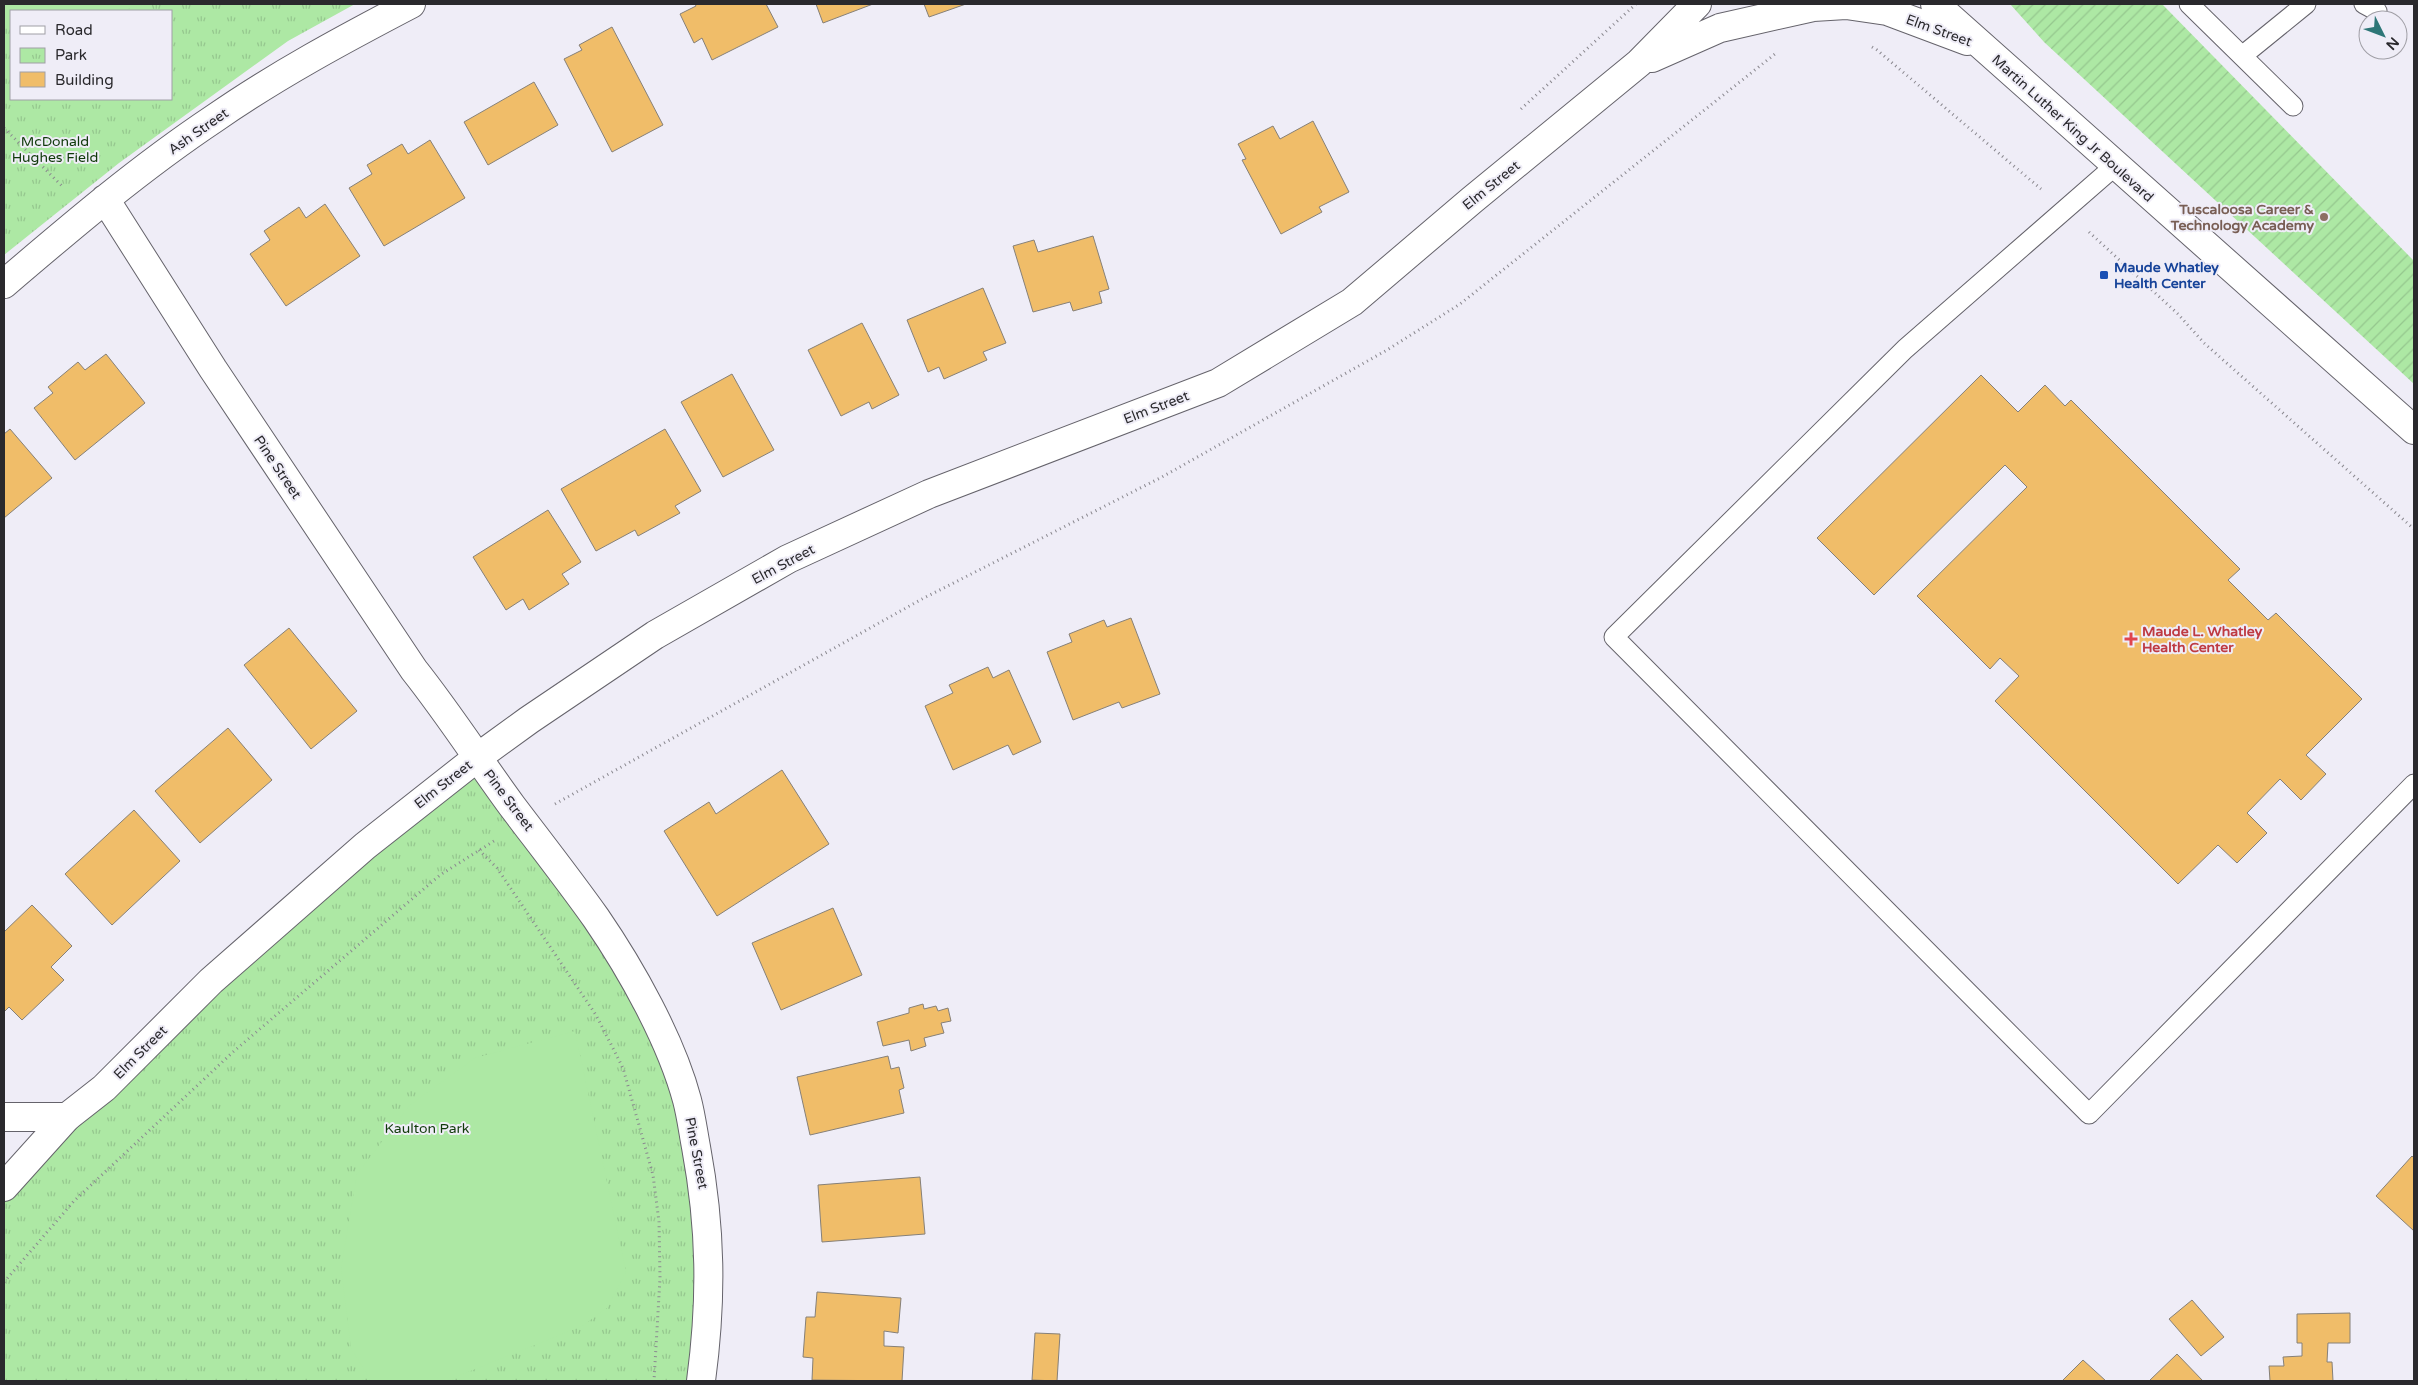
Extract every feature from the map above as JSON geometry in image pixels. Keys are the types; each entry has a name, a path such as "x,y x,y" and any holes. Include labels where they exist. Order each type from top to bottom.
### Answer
{"street":[{"name":"Ash Street","path":"4,284 97,206 215,118 345,38 411,4"},
{"path":"1639,63 1674,4"},
{"name":"Elm Street","path":"4,1186 68,1117 104,1088 211,982 358,852 478,757 656,635 788,559 929,494 1218,383 1352,302 1472,200 1639,63 1697,4"},
{"name":"Martin Luther King Jr Boulevard","path":"1934,4 2414,430"},
{"path":"1960,4 1980,45"},
{"name":"Elm Street","path":"1639,63 1720,28 1813,7 1846,5 1887,11 1980,45"},
{"name":"Pine Street","path":"97,206 218,378 414,670 447,712 597,919 648,1005 670,1052 687,1100 706,1199 710,1250 709,1298 702,1381"},
{"path":"4,1117 68,1117"}],"lane":[{"path":"2189,4 2293,106"},
{"path":"2242,56 2306,4"},
{"path":"2116,165 1905,349 1614,637 2089,1114 2414,784"}],"path":[{"path":"1868,46 1885,56 2064,209 2178,314 2204,343 2414,529"},
{"path":"4,1282 74,1201 233,1052 440,875 525,821 922,599 1162,477 1387,350 1460,304 1782,49"},
{"path":"4,128 97,206"},
{"path":"479,850 497,868 596,1015 622,1068 652,1175 659,1222 660,1278 654,1381"}],"green space":[{"name":"McDonald Hughes Field","path":"4,4 355,4 288,41 119,163 4,255"},
{"path":"4,4 150,4 123,10 10,10 10,16 4,16"},
{"path":"2010,4 2162,4 2414,261 2414,384 2044,42"},
{"name":"Kaulton Park","path":"478,757 597,919 687,1100 701,1381 4,1381 4,1187"},
{"path":"575,1031 626,1272 607,1308 582,1326 446,1381 371,1381 351,1348 341,1268 357,1174 410,1105 475,1058"}],"building":[{"path":"695,4 766,4 778,27 712,60 702,38 694,43 680,14 696,6"},
{"path":"816,4 873,4 823,23"},
{"path":"924,4 966,4 929,17"},
{"path":"612,27 663,125 612,152 564,59 582,50 579,45"},
{"path":"534,82 558,125 488,165 464,122"},
{"path":"1313,121 1349,192 1319,207 1322,212 1281,234 1242,160 1246,159 1238,144 1273,126 1280,139"},
{"path":"430,140 465,198 384,246 349,188 372,174 367,165 402,144 408,154"},
{"path":"325,204 360,256 286,306 250,254 270,240 264,231 299,207 306,218"},
{"path":"1093,236 1109,289 1099,292 1102,303 1073,311 1070,302 1033,312 1013,246 1034,240 1038,252"},
{"path":"983,288 1006,343 983,352 987,360 944,379 939,367 928,372 907,320"},
{"path":"862,323 899,395 872,409 869,402 841,416 808,350"},
{"path":"106,354 145,403 75,460 34,408 53,393 48,387 78,362 85,370"},
{"path":"732,374 774,450 723,477 681,402"},
{"name":"Maude L. Whatley Health Center","path":"1981,375 2018,412 2045,385 2065,406 2071,400 2240,569 2228,580 2268,620 2276,613 2362,699 2306,755 2326,774 2301,800 2280,779 2247,813 2267,833 2237,863 2218,845 2178,884 1995,701 2019,676 2000,658 1990,669 1917,596 2027,487 2005,465 1874,595 1817,538"},
{"path":"10,429 52,478 4,518 4,434"},
{"path":"665,429 701,491 675,506 680,513 638,536 635,530 596,551 561,489"},
{"path":"548,510 581,562 562,574 569,584 529,610 523,599 506,610 473,557"},
{"path":"1131,618 1160,694 1122,708 1119,702 1073,720 1047,652 1072,642 1069,634 1104,620 1107,627"},
{"path":"289,628 357,711 311,749 244,665"},
{"path":"988,667 993,678 1009,670 1041,742 1013,755 1008,745 953,770 925,706 953,693 949,685"},
{"path":"228,728 272,780 200,843 155,791"},
{"path":"782,770 829,844 717,916 664,831 709,802 716,814"},
{"path":"134,810 180,861 112,925 65,874"},
{"path":"32,905 72,946 51,967 64,980 22,1020 9,1007 4,1012 4,932"},
{"path":"833,908 862,975 781,1010 752,943"},
{"path":"923,1004 924,1009 936,1006 938,1011 948,1008 951,1021 941,1023 944,1033 924,1038 926,1046 911,1051 909,1040 883,1046 877,1022 909,1013 909,1008"},
{"path":"888,1056 891,1069 899,1067 904,1088 899,1090 904,1113 810,1135 797,1077"},
{"path":"2412,1156 2414,1158 2414,1231 2376,1196"},
{"path":"920,1177 925,1234 822,1242 818,1185"},
{"path":"817,1292 901,1298 898,1333 884,1331 884,1346 904,1347 902,1381 812,1380 813,1358 803,1357 806,1317 815,1317"},
{"path":"2192,1300 2224,1337 2201,1356 2169,1319"},
{"path":"2350,1313 2350,1343 2328,1343 2327,1362 2332,1362 2333,1381 2270,1381 2269,1366 2284,1366 2283,1357 2302,1356 2302,1343 2297,1343 2297,1314"},
{"path":"1035,1333 1060,1334 1057,1381 1032,1380"},
{"path":"2177,1354 2203,1381 2149,1381"},
{"path":"2083,1360 2106,1381 2062,1381"}],"place":[{"name":"Tuscaloosa Career & Technology Academy","path":"2324,217"},
{"name":"Maude Whatley Health Center","path":"2104,275"},
{"name":"Maude L. Whatley Health Center","path":"2131,639"}]}
